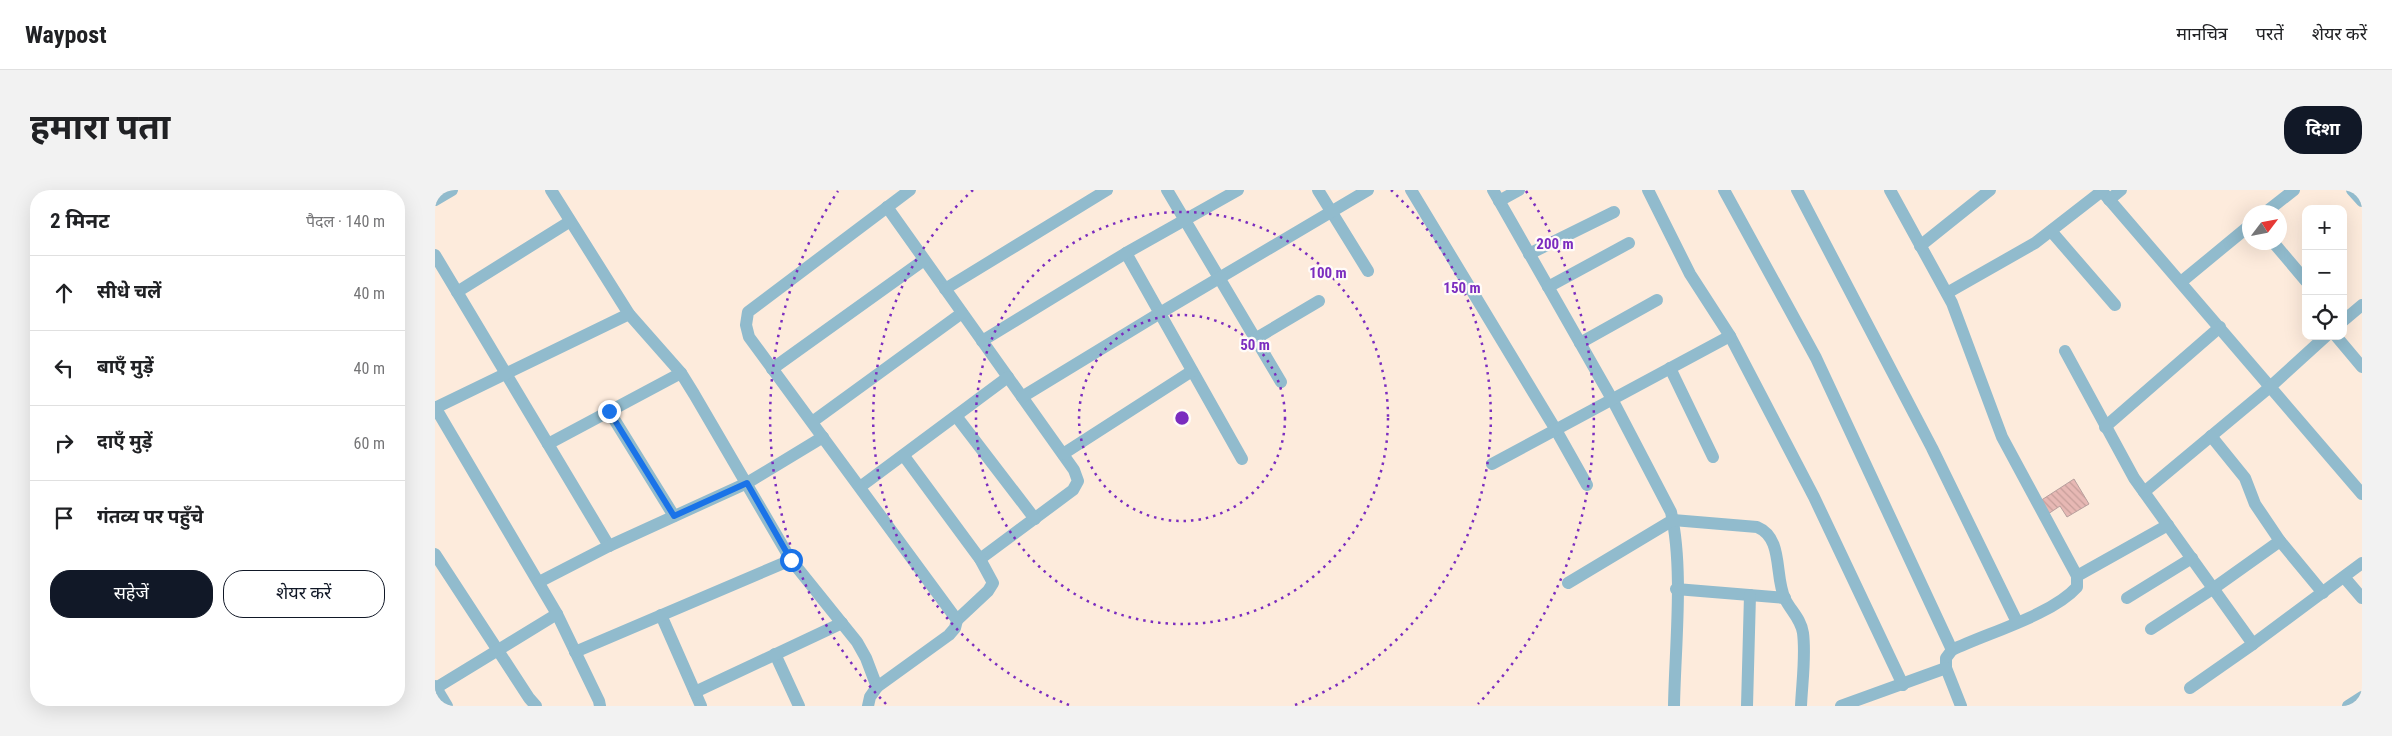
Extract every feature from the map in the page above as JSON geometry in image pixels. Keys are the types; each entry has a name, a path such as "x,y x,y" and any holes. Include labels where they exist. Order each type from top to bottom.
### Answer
{"street":[{"path":"435,200 452,190"},
{"path":"551,190 569,222 629,314 681,373 791,560 842,623 866,658 877,687"},
{"path":"910,190 748,312 747,325 749,337 957,620"},
{"path":"945,289 1107,190"},
{"path":"1167,190 1281,382"},
{"path":"982,341 1126,253 1238,190"},
{"path":"1318,190 1368,271"},
{"path":"1022,397 1368,190"},
{"path":"1411,190 1556,430 1587,485"},
{"path":"1519,190 1496,195 1612,399 1671,512 1677,589 1674,706"},
{"path":"1648,190 1690,274 1730,336 1814,497 1903,685"},
{"path":"1724,190 1816,358 1952,650"},
{"path":"1797,190 1928,440 2017,622"},
{"path":"1890,190 1947,293 1962,327 2002,437 2077,576 2077,587 2069,596 2017,622 1952,650 1946,658 1946,668 1961,706"},
{"path":"1921,246 1990,190"},
{"path":"1947,293 2035,243 2104,194 2121,190"},
{"path":"2275,205 2294,190"},
{"path":"2353,190 2362,201"},
{"path":"2104,194 2362,494"},
{"path":"887,207 1063,454 1074,470 1078,481 1073,490 980,560"},
{"path":"1529,254 1614,212"},
{"path":"457,292 569,222"},
{"path":"2051,231 2115,306"},
{"path":"2181,282 2242,232"},
{"path":"1548,287 1629,243"},
{"path":"2280,250 2302,276"},
{"path":"1126,253 1242,459"},
{"path":"435,255 609,546"},
{"path":"772,369 924,260"},
{"path":"1580,343 1657,300"},
{"path":"1255,339 1319,301"},
{"path":"2347,318 2362,305"},
{"path":"812,422 962,313"},
{"path":"600,706 557,614 435,408 629,314"},
{"path":"2105,427 2220,327"},
{"path":"1492,464 1730,336"},
{"path":"2144,492 2322,340"},
{"path":"2339,340 2362,367"},
{"path":"2065,351 2105,427 2144,492 2253,644"},
{"path":"1671,368 1713,457"},
{"path":"1063,454 1192,371"},
{"path":"548,444 681,373"},
{"path":"860,487 1008,377"},
{"path":"609,411 674,516"},
{"path":"957,416 1035,519"},
{"path":"2211,436 2241,472 2249,486 2255,504 2280,541 2323,593"},
{"path":"539,582 609,546 747,483 823,437"},
{"path":"868,706 870,697 877,687 949,635 955,628 957,620 988,591 993,583 980,560 904,456"},
{"path":"1568,583 1673,520 1757,527 1766,531 1773,542 1785,598 1800,621 1803,634 1801,706"},
{"path":"2077,576 2168,525"},
{"path":"2151,630 2280,541"},
{"path":"435,554 536,706"},
{"path":"2127,598 2192,558"},
{"path":"575,652 791,560"},
{"path":"2190,688 2362,563"},
{"path":"2344,577 2362,598"},
{"path":"1677,589 1785,598"},
{"path":"1747,706 1750,595"},
{"path":"447,706 436,687 557,614"},
{"path":"661,615 701,706"},
{"path":"695,692 842,623"},
{"path":"775,654 799,706"},
{"path":"1841,706 1946,668"}],"building":[{"path":"2074,479 2089,504 2067,517 2060,506 2048,514 2040,501"}],"route":[{"path":"609,411 674,516 747,483 791,560"}]}
